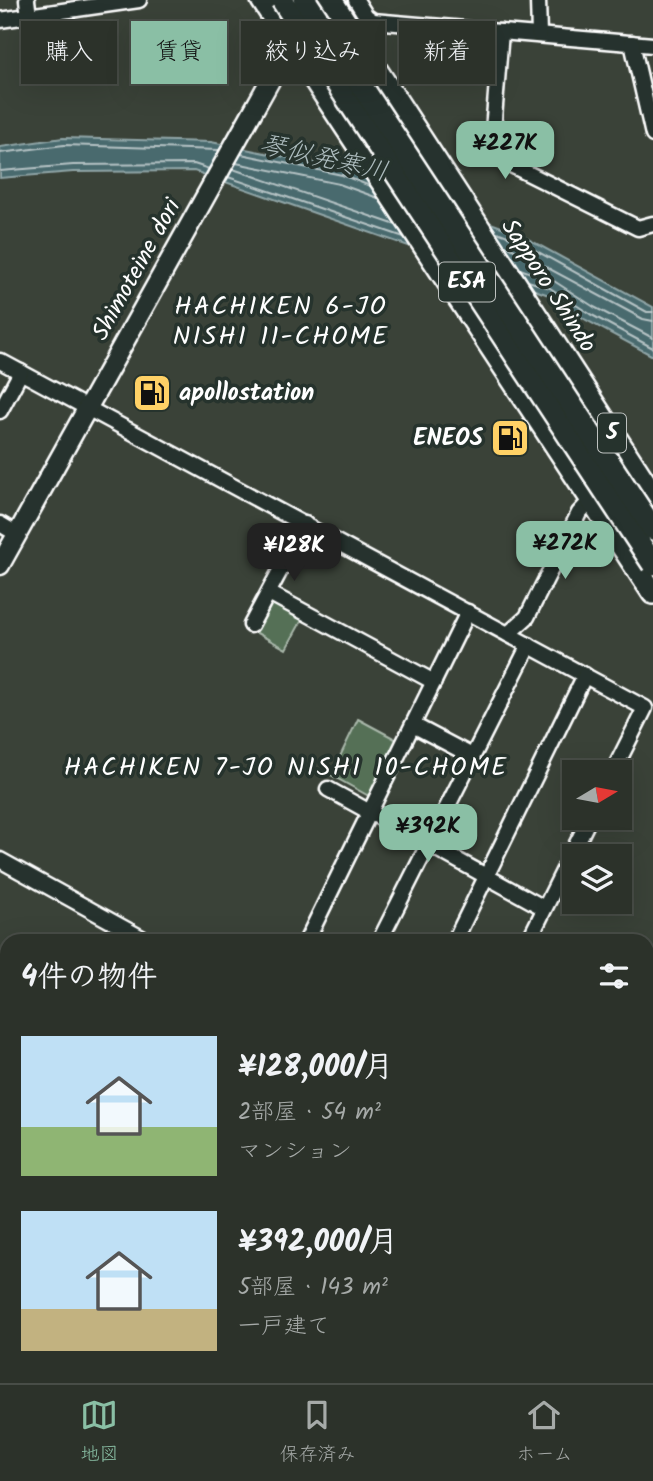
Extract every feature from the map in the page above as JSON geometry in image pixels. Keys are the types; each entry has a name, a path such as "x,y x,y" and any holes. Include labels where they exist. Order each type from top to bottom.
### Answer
{"highway":[{"name":"5","path":"262,0 276,21"},
{"name":"E5A","path":"282,0 653,564"},
{"name":"E5A","path":"305,0 653,529"},
{"name":"Sapporo Shindo","path":"331,0 653,495"},
{"name":"5","path":"317,84 653,593"}],"main road":[{"name":"Shimoteine dori","path":"305,21 319,0"},
{"name":"Shimoteine dori","path":"0,565 268,84"}],"street":[{"path":"27,0 29,16"},
{"path":"0,20 91,3 139,0"},
{"path":"356,0 366,16 373,21 653,45"},
{"path":"538,0 539,35"},
{"path":"501,32 491,155 638,228 653,224"},
{"path":"632,43 653,135"},
{"path":"0,361 645,708 619,760"},
{"path":"0,411 21,372"},
{"path":"508,634 527,617 579,513 591,500"},
{"path":"0,524 17,534"},
{"path":"251,625 305,524"},
{"path":"269,593 434,682"},
{"path":"310,934 468,612"},
{"path":"383,934 529,645"},
{"path":"458,934 584,675"},
{"path":"414,725 472,756"},
{"path":"328,789 544,908"},
{"path":"532,934 583,830"},
{"path":"0,860 134,934"}],"green space":[{"path":"272,603 302,620 286,649 253,631 267,605"},
{"path":"358,719 399,741 372,794 367,795 331,775"}],"water":[{"path":"63,138 211,142 344,169 515,232 653,307 653,356 586,320 546,294 194,171 73,172 0,178 0,147"}],"place":[{"name":"apollostation","path":"152,393"},
{"name":"ENEOS","path":"510,438"}],"district":[{"name":"HACHIKEN 6-JO NISHI 11-CHOME","path":"281,322"},
{"name":"HACHIKEN 7-JO NISHI 10-CHOME","path":"286,768"}],"water label":[{"name":"琴似発寒川","path":"324,159"}]}
